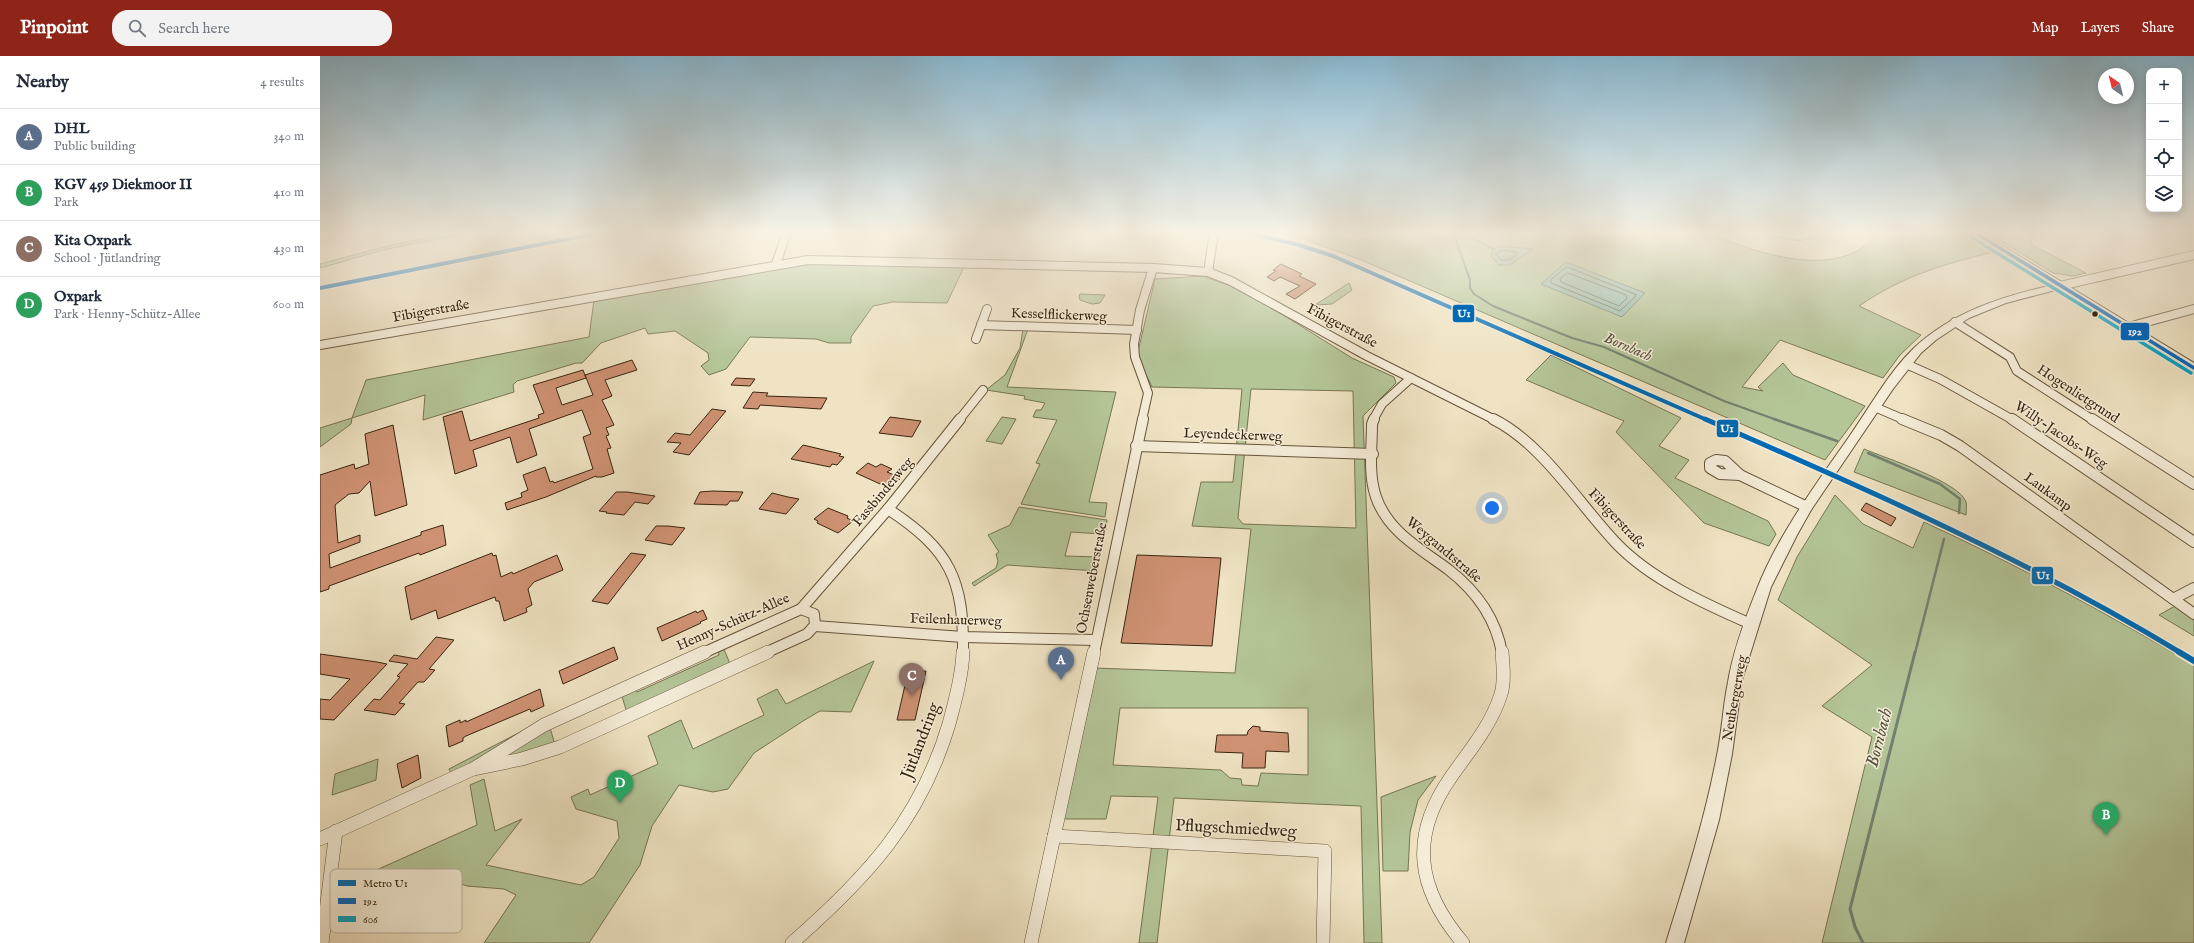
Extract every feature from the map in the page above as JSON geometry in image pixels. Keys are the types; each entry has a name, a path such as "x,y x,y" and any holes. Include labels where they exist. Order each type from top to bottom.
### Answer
{"street":[{"name":"Fibigerstraße","path":"320,345 723,273"},
{"name":"Ochsenweberstraße","path":"1031,943 1067,784 1096,640 1112,572 1121,515 1148,393 1135,362 1134,351 1136,330 1152,273"},
{"name":"Fibigerstraße","path":"1211,273 1231,282 1411,378 1467,404 1509,428 1540,454 1613,539 1639,563 1700,602 1751,624"},
{"path":"2040,273 2194,368"},
{"path":"2060,286 2114,273"},
{"name":"Neubergerweg","path":"1675,943 1700,864 1711,820 1725,754 1735,680 1751,624 1764,587 1791,534 1807,508 1906,364 1929,340 1955,322 1981,308 2005,299 2060,286"},
{"path":"976,339 987,309"},
{"path":"2128,328 2194,309"},
{"name":"Hogenlietgrund","path":"1955,322 2010,357 2017,371 2194,484"},
{"name":"Kesselflickerweg","path":"981,325 1136,330"},
{"name":"Willy-Jacobs-Weg","path":"1906,364 1940,379 2005,414 2194,542"},
{"name":"Weygandtstraße","path":"1411,378 1384,401 1374,413 1372,424 1376,497 1385,517 1400,535 1460,580 1477,597 1490,618 1498,636 1502,654 1501,693 1490,721 1437,796 1425,824 1422,856 1429,890 1441,916 1463,943"},
{"name":"Fassbinderweg","path":"800,609 888,509 983,390"},
{"name":"Laukamp","path":"1877,408 1941,435 1960,446 2194,614"},
{"name":"Leyendeckerweg","path":"1136,446 1373,454"},
{"path":"1740,475 1807,508"},
{"name":"Jütlandring","path":"792,943 852,888 893,839 920,794 937,760 954,711 960,683 963,637 958,592 942,554 917,528 888,509"},
{"path":"2173,599 2194,588"},
{"name":"Henny-Schütz-Allee","path":"320,838 474,769 501,753 533,729 800,609 814,614 816,619 815,626 807,634 560,746 522,759 474,769"},
{"name":"Feilenhauerweg","path":"815,626 963,637 1096,640"},
{"path":"331,869 336,831"},
{"name":"Pflugschmiedweg","path":"1054,836 1176,844 1325,851 1323,943"},
{"path":"322,943 330,879"}],"shaded area":[{"path":"751,273 961,273 947,303 893,302 873,306 851,337 851,343 829,343 816,339 750,337 726,369 709,375 701,366 709,360 708,353 675,331 648,334 645,328 601,343 582,363 576,363 517,381 513,385 514,392 423,420 425,395 352,418 366,380 589,337 594,300"},
{"path":"1392,273 1921,273 1892,286 1859,306 1921,335 1900,355 1883,378 1780,340 1742,387 1763,391 1758,387 1783,363 1793,375 1865,406 1825,460"},
{"path":"2056,273 2084,273 2073,276"},
{"path":"1203,276 1245,291 1352,358 1394,377 1396,383 1363,416 1382,943 1364,943 1361,806 1174,798 1157,943 1139,943 1158,797 1111,796 1106,819 1062,819 1093,668 1235,673 1251,529 1192,526 1201,482 1233,482 1242,389 1152,387 1137,356 1155,279","holes":["1251,389 1353,391 1356,528 1243,524 1238,518","1120,708 1308,708 1308,775 1261,773 1258,786 1242,785 1241,779 1230,778 1221,770 1113,765"]},
{"path":"1349,283 1352,290 1332,304 1315,305"},
{"path":"1080,294 1105,295 1100,303 1092,304 1080,300"},
{"path":"1023,329 1028,329 1007,387 1116,392 1089,502 1107,503 1105,517 1021,504 1040,464 1036,463 1057,420 1033,417 1036,410 1041,410 1045,403 1024,399 1025,396 986,390 1005,375 1020,348"},
{"path":"1551,355 1681,418 1659,446 1689,460 1675,478 1768,521 1776,534 1769,546 1704,523 1616,432 1624,421 1526,380"},
{"path":"1002,417 1016,419 1002,444 986,441"},
{"path":"352,418 351,424 320,447 320,428"},
{"path":"1864,449 1921,471 1961,494 1966,502 1966,515 1854,472"},
{"path":"1835,495 1863,524 1913,548 1924,522 2061,590 2194,665 2194,943 1822,943 1872,737 1822,706 1872,665 1778,600 1797,557"},
{"path":"1019,507 1107,520 1106,530 1103,530 1102,534 1071,532 1065,556 1100,557 1097,571 1007,565 974,586 972,583 996,568 998,561 996,554 999,552 988,535 1010,525"},
{"path":"2175,606 2194,620 2194,636 2159,615"},
{"path":"723,647 731,666 627,713 621,693 635,687 637,692 719,655 718,649"},
{"path":"874,661 851,712 820,711 803,721 754,753 728,789 713,792 679,785 652,826 640,865 589,943 484,943 516,895 504,889 462,884 462,869 379,869 477,825 470,785 484,779 495,831 522,819 486,865 581,885 594,877 619,838 617,821 576,809 571,797 588,789 590,795 658,764 648,736 681,720 693,749 764,715 757,699 777,689 786,704"},
{"path":"549,724 555,745 516,757 507,755"},
{"path":"530,727 452,775 449,769"},
{"path":"378,759 376,780 332,795 335,774"},
{"path":"1436,776 1418,800 1410,832 1408,871 1383,871 1381,797"}],"water":[{"path":"1553,273 1595,273 1645,293 1622,317 1541,284"}],"building":[{"path":"1272,273 1301,273 1302,274 1299,276 1316,284 1295,299 1286,294 1300,286 1280,277 1274,281 1267,277"},
{"path":"632,360 637,370 605,380 612,396 602,400 614,425 606,428 609,435 606,436 611,448 607,449 614,473 602,477 596,476 546,497 507,510 505,503 522,497 521,493 528,490 523,475 545,467 550,482 553,481 554,483 593,469 583,437 591,434 582,410 529,429 537,455 517,463 510,437 473,450 477,466 455,474 443,417 462,411 470,441 539,418 538,415 544,413 533,385 583,370 586,378 556,388 562,405 593,395 585,375"},
{"path":"736,378 755,379 750,386 731,385"},
{"path":"753,392 768,393 766,396 827,398 821,409 760,405 758,409 743,408"},
{"path":"712,409 726,411 689,455 673,452 681,443 667,442 675,433 690,435"},
{"path":"890,417 921,421 912,437 879,433"},
{"path":"393,425 407,505 375,516 370,481 359,493 349,494 335,505 338,543 360,535 360,542 329,554 330,568 421,535 421,532 443,525 446,545 420,555 419,553 329,586 329,589 320,592 320,475 354,464 355,469 369,464 365,434"},
{"path":"803,445 841,454 839,456 844,457 837,465 832,464 830,467 791,459"},
{"path":"868,463 876,467 881,464 892,469 887,472 901,478 889,488 856,473"},
{"path":"616,492 655,496 648,504 635,502 624,515 599,511"},
{"path":"700,492 743,492 738,501 730,501 727,505 694,504"},
{"path":"772,493 799,499 786,514 759,509"},
{"path":"1866,503 1896,518 1891,526 1861,510"},
{"path":"828,508 848,516 847,518 853,521 838,533 817,523 818,521 814,519"},
{"path":"656,526 685,528 672,545 645,540"},
{"path":"492,553 493,556 496,555 501,577 512,572 513,574 557,555 563,570 534,582 528,589 532,605 526,608 527,612 504,621 499,601 496,601 495,597 438,619 436,610 411,620 405,587"},
{"path":"631,553 646,555 608,604 592,601"},
{"path":"1137,555 1221,558 1212,646 1121,643"},
{"path":"703,610 707,619 662,641 657,628 696,611 697,613"},
{"path":"436,637 454,640 429,669 435,670 424,682 418,682 399,703 405,704 395,715 364,710 374,699 380,700 400,677 397,676 408,664 389,661 394,655 417,659"},
{"path":"614,647 618,659 563,684 559,671"},
{"path":"320,654 387,664 334,720 320,719 320,699 330,700 350,679 320,674"},
{"path":"926,671 915,720 897,720 908,672"},
{"path":"540,689 544,706 531,712 530,709 466,736 463,738 463,741 449,747 446,726 460,720 460,723 466,720 466,722"},
{"path":"1253,726 1260,727 1260,731 1288,733 1289,752 1266,751 1265,768 1242,768 1243,753 1215,752 1217,735 1247,735 1248,731"},
{"path":"418,755 421,778 402,788 397,764"}],"waterway":[{"name":"Bornbach","path":"1468,273 1470,280 1470,288 1474,294 1493,306 1572,338 1604,347 1724,401 1777,420"},
{"name":"Bornbach","path":"1774,419 1837,441"},
{"name":"Bornbach","path":"1868,453 1940,484 1960,499 1959,513"},
{"name":"Bornbach","path":"1915,653 1944,539"},
{"name":"Bornbach","path":"1863,943 1855,927 1850,909 1915,652"}],"metro line":[{"name":"U1","path":"320,288 394,273"},
{"name":"U1","path":"1373,273 1754,440 1953,530 2017,561 2145,631 2194,661"}],"transit line":[{"name":"606","path":"2030,273 2191,373"},
{"name":"192","path":"2041,273 2194,368"}],"place":[{"name":"DHL","path":"1061,680"},
{"name":"Kita Oxpark","path":"912,696"},
{"name":"Oxpark","path":"620,803"},
{"name":"KGV 459 Diekmoor II","path":"2106,835"}]}
